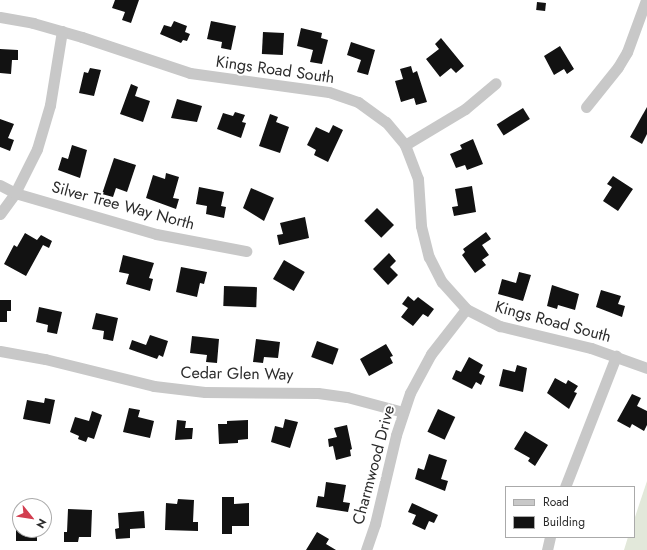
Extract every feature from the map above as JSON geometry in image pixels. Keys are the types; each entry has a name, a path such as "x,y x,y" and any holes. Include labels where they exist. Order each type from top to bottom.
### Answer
{"street":[{"path":"586,107 618,67 627,52 646,0"},
{"name":"Kings Road South","path":"0,17 62,31 190,74 318,90 343,96 377,115 405,145 418,179 421,226 428,257 442,282 466,309 500,326 616,356 647,368"},
{"path":"0,214 15,193 37,149 46,124 62,31"},
{"path":"405,145 465,109 496,83"},
{"name":"Silver Tree Way North","path":"0,185 15,193 156,234 246,251"},
{"name":"Charmwood Drive","path":"366,550 376,524 403,412 420,372 466,309"},
{"name":"Cedar Glen Way","path":"0,351 45,359 154,386 205,392 318,393 367,402 403,412"},
{"path":"565,486 616,356"},
{"path":"547,550 550,538"}],"shaded area":[{"path":"647,481 647,550 624,550 628,538 635,538 635,517"}],"building":[{"path":"115,0 139,0 131,23 122,20 125,12 112,8"},
{"path":"537,2 546,3 545,11 536,10"},
{"path":"174,21 187,26 185,32 190,34 187,41 183,40 181,43 160,34 164,25 171,27"},
{"path":"211,21 236,26 231,50 221,48 222,42 207,39"},
{"path":"301,28 322,33 321,38 328,40 322,64 310,62 313,50 297,46"},
{"path":"263,32 284,33 283,55 262,54"},
{"path":"441,38 464,66 456,73 451,68 440,77 426,59 439,49 435,44"},
{"path":"351,42 375,50 368,75 357,72 361,60 347,55"},
{"path":"560,46 574,69 567,74 564,69 554,75 544,56"},
{"path":"0,49 18,50 18,60 12,60 11,74 0,73"},
{"path":"411,66 413,73 417,71 427,102 416,105 414,98 401,102 395,81 403,79 400,69"},
{"path":"90,68 101,70 94,96 79,93 84,72 88,73"},
{"path":"131,84 138,87 135,96 150,101 143,122 120,114"},
{"path":"177,99 202,106 197,122 171,118"},
{"path":"647,107 647,134 642,144 630,137"},
{"path":"523,108 530,119 504,135 497,124"},
{"path":"235,112 245,115 242,122 246,123 241,138 217,129 223,113 233,116"},
{"path":"270,114 278,117 276,122 289,127 280,153 259,146"},
{"path":"0,119 14,124 8,138 14,140 10,151 0,147"},
{"path":"333,125 343,130 328,162 314,155 316,150 307,145 316,127 329,133"},
{"path":"473,139 483,164 467,170 465,165 456,168 450,154 462,149 460,145"},
{"path":"72,145 87,150 80,178 58,170 62,157 68,159"},
{"path":"114,158 136,165 127,192 116,188 113,197 102,194"},
{"path":"166,173 179,177 173,198 179,199 176,209 146,198 153,175 165,179"},
{"path":"613,176 633,189 618,211 603,201 612,187 607,184"},
{"path":"472,186 476,212 454,216 452,207 458,206 455,189"},
{"path":"199,187 224,192 221,206 226,207 224,218 206,214 207,206 196,204"},
{"path":"251,188 274,198 264,221 243,208"},
{"path":"377,208 394,225 381,238 364,221"},
{"path":"305,217 309,238 279,245 277,235 283,234 280,223"},
{"path":"486,232 491,239 482,245 489,255 482,260 486,265 475,273 462,255 465,252 463,249"},
{"path":"25,233 37,240 41,235 52,241 49,248 43,245 26,276 4,264 14,245 17,247"},
{"path":"389,253 396,261 390,267 398,275 388,285 373,269"},
{"path":"123,255 154,263 149,278 153,279 150,291 126,284 129,274 119,272"},
{"path":"284,260 305,272 294,291 273,279"},
{"path":"181,267 207,272 204,284 200,283 197,297 176,292"},
{"path":"519,272 531,275 523,301 498,294 502,279 516,283"},
{"path":"552,285 579,294 575,310 558,305 557,309 547,306"},
{"path":"224,286 257,287 256,307 223,306"},
{"path":"601,290 621,296 618,304 625,306 622,317 596,307"},
{"path":"408,296 414,301 418,297 434,309 428,317 423,314 413,326 401,317 408,308 402,304"},
{"path":"0,300 11,300 11,311 7,311 7,322 0,322"},
{"path":"39,307 62,312 57,334 47,332 48,325 36,322"},
{"path":"96,313 118,318 113,341 103,339 104,331 92,329"},
{"path":"150,335 168,341 163,357 159,355 157,359 129,349 132,340 146,345"},
{"path":"192,336 219,339 217,363 206,362 207,355 190,353"},
{"path":"256,339 280,342 278,358 264,357 263,363 253,362"},
{"path":"317,341 339,349 333,365 311,357"},
{"path":"386,344 393,356 390,357 393,363 369,376 360,359"},
{"path":"469,357 483,365 479,373 485,376 481,385 476,382 472,389 452,379 456,370 461,372"},
{"path":"517,365 527,368 523,392 499,386 503,369 515,372"},
{"path":"555,378 566,384 568,380 578,386 574,392 577,393 569,409 547,393"},
{"path":"632,394 641,398 637,406 647,411 647,425 644,431 632,424 630,428 617,421"},
{"path":"45,398 55,400 50,424 23,419 27,400 44,403"},
{"path":"129,408 140,410 138,417 154,421 150,438 123,432"},
{"path":"438,409 455,417 445,440 427,432"},
{"path":"92,411 102,415 94,439 88,437 86,442 78,439 79,436 70,432 75,417 89,421"},
{"path":"285,419 298,422 290,448 271,442 275,426 283,428"},
{"path":"177,420 186,421 185,428 193,428 192,439 175,440"},
{"path":"248,420 248,439 238,440 238,443 219,444 218,424 227,424 227,421"},
{"path":"347,425 352,449 350,450 351,456 336,460 333,446 329,447 328,439 337,437 334,428"},
{"path":"525,431 548,445 535,466 528,461 530,458 514,449"},
{"path":"429,454 447,460 441,479 448,481 445,491 415,479 418,468 424,470"},
{"path":"326,482 346,485 343,502 350,503 348,512 316,507 318,496 324,497"},
{"path":"222,497 234,497 234,504 249,503 249,526 232,526 232,534 222,534"},
{"path":"178,499 194,500 193,522 198,522 198,531 165,530 166,503 177,504"},
{"path":"412,503 438,515 434,523 429,521 425,530 412,524 416,515 408,512"},
{"path":"68,509 92,510 91,537 79,537 78,542 64,542 64,532 67,532"},
{"path":"144,511 145,528 130,529 130,538 116,539 115,529 119,528 118,513"},
{"path":"317,532 329,539 326,544 336,550 306,550"},
{"path":"16,538 37,538 37,541 16,541"}]}
